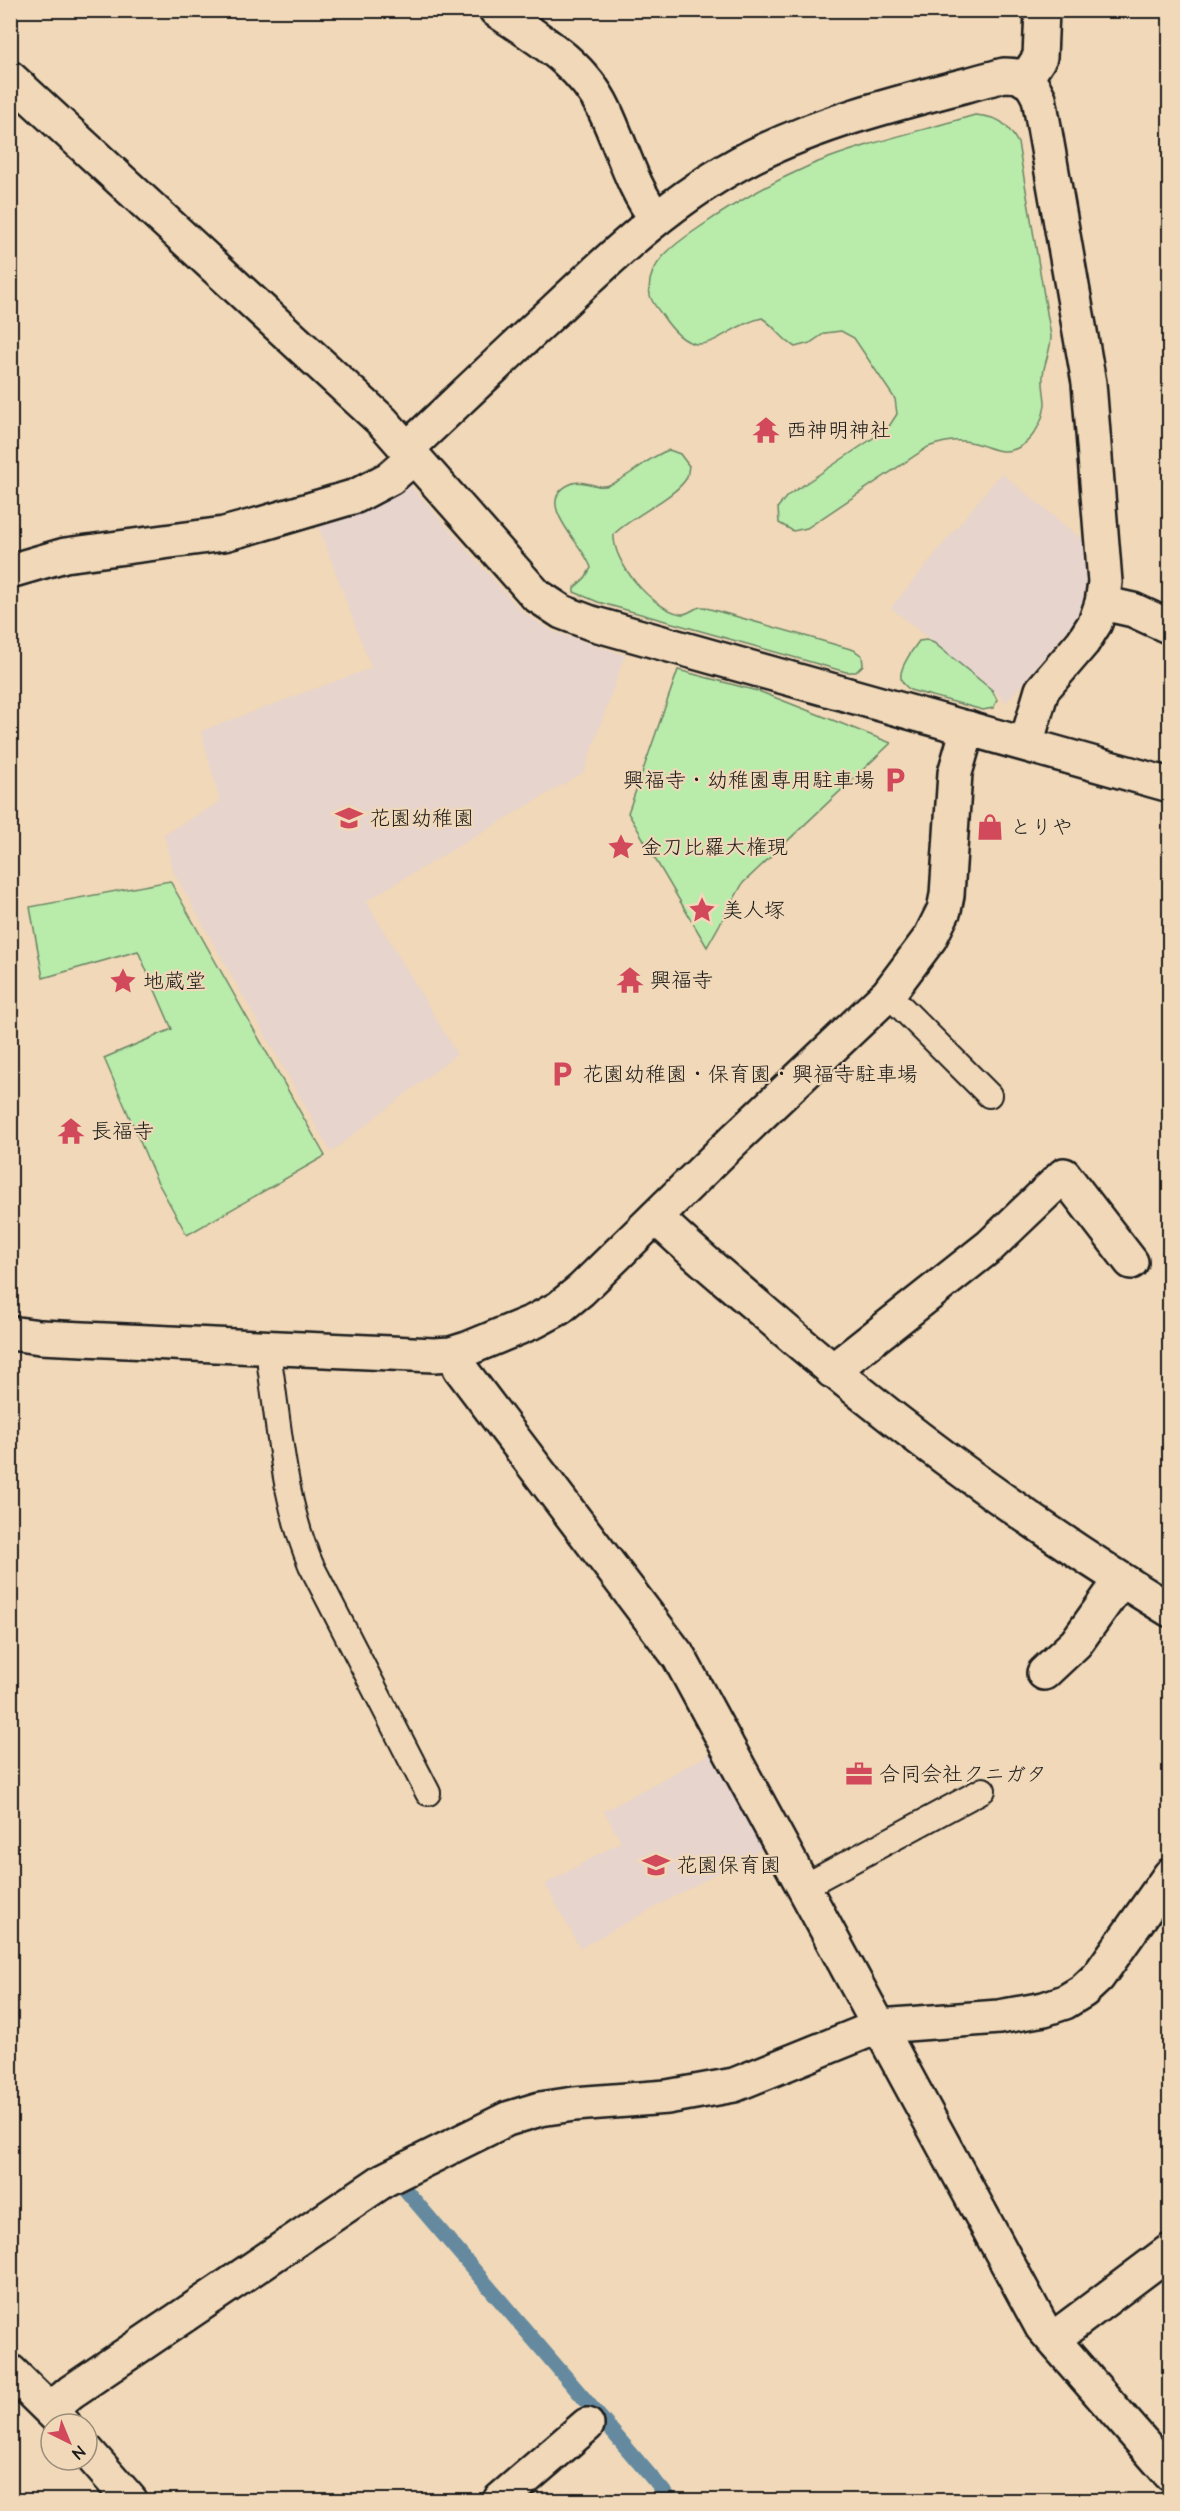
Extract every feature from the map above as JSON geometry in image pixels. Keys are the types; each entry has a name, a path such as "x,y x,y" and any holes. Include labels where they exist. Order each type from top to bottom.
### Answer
{"street":[{"path":"496,10 562,56 592,89 604,108 642,200 656,218"},
{"path":"1025,80 1040,57 1042,10"},
{"path":"10,570 65,555 224,534 356,496 390,478 411,453 616,252 656,218 704,184 752,156 803,133 855,115 1004,75 1019,75 1032,84 1039,98 1089,383 1105,582 1102,603 1095,623 1083,642 1042,690 1026,744"},
{"path":"10,78 351,391 411,453 513,572 536,595 562,612 1170,785"},
{"path":"1102,603 1133,610 1170,627"},
{"path":"10,1333 40,1337 434,1355 456,1353 535,1321 559,1308 888,994 930,938 944,910 947,895 955,773 968,728"},
{"path":"832,1371 990,1246 1064,1175 1131,1262"},
{"path":"656,1217 832,1371 970,1478 1121,1580 1170,1610"},
{"path":"456,1353 460,1368 679,1657 1042,2327 1170,2474"},
{"path":"1044,1673 1076,1643 1121,1580"},
{"path":"60,2412 80,2386 384,2181 476,2133 507,2119 540,2109 667,2097 734,2085 880,2026 999,2017 1044,2009 1065,2002 1083,1991 1098,1977 1170,1875"},
{"path":"1053,2339 1170,2251"},
{"path":"10,2371 53,2412"},
{"path":"500,2500 587,2425"},
{"path":"99,2465 130,2500"}],"lane":[{"path":"888,994 989,1095"},
{"path":"270,1348 270,1366 291,1504 299,1536 311,1565 428,1793"},
{"path":"805,1887 983,1790"}],"shaded area":[{"path":"1001,473 1083,540 1086,581 1085,599 1079,616 1007,702 891,608"},
{"name":"花園幼稚園","path":"409,484 521,611 552,631 625,655 584,772 366,901 457,1054 331,1152 174,873 164,834 220,802 201,731 371,668 317,522"},
{"name":"花園保育園","path":"715,1751 767,1846 580,1948 545,1884 621,1842 604,1811"}],"green space":[{"path":"975,115 990,117 1001,122 1010,130 1018,143 1051,336 1043,376 1045,404 1041,420 1032,436 1012,450 1003,451 960,441 948,441 928,447 807,528 793,531 779,523 778,507 787,496 888,428 897,414 895,399 854,338 841,331 825,333 810,343 795,347 762,318 746,323 710,342 699,344 688,341 676,332 652,300 649,284 652,274 663,256 680,241 725,210 783,178 813,164 853,150"},
{"path":"669,450 680,454 689,466 686,479 663,500 631,520 614,534 620,558 636,583 658,603 681,614 703,607 854,650 862,656 863,665 856,672 846,672 598,602 574,592 574,588 585,578 591,568 557,511 556,500 561,491 578,482 600,486 609,485 625,477 653,457"},
{"path":"927,640 934,643 992,690 997,700 993,708 983,710 910,690 904,685 901,674 904,664 919,641"},
{"path":"678,670 761,692 891,743 743,883 707,947 628,813"},
{"path":"170,881 325,1156 187,1235 157,1181 104,1058 172,1029 138,951 43,978 30,907"}],"waterway":[{"path":"403,2187 671,2500"}],"place":[{"name":"西神明神社","path":"766,430"},
{"name":"興福寺・幼稚園専用駐車場","path":"895,780"},
{"name":"花園幼稚園","path":"349,818"},
{"name":"とりや","path":"990,827"},
{"name":"金刀比羅大権現","path":"621,847"},
{"name":"美人塚","path":"702,910"},
{"name":"興福寺","path":"630,980"},
{"name":"地蔵堂","path":"123,981"},
{"name":"花園幼稚園・保育園・興福寺駐車場","path":"562,1074"},
{"name":"長福寺","path":"71,1131"},
{"name":"合同会社クニガタ","path":"859,1774"},
{"name":"花園保育園","path":"656,1865"}]}
